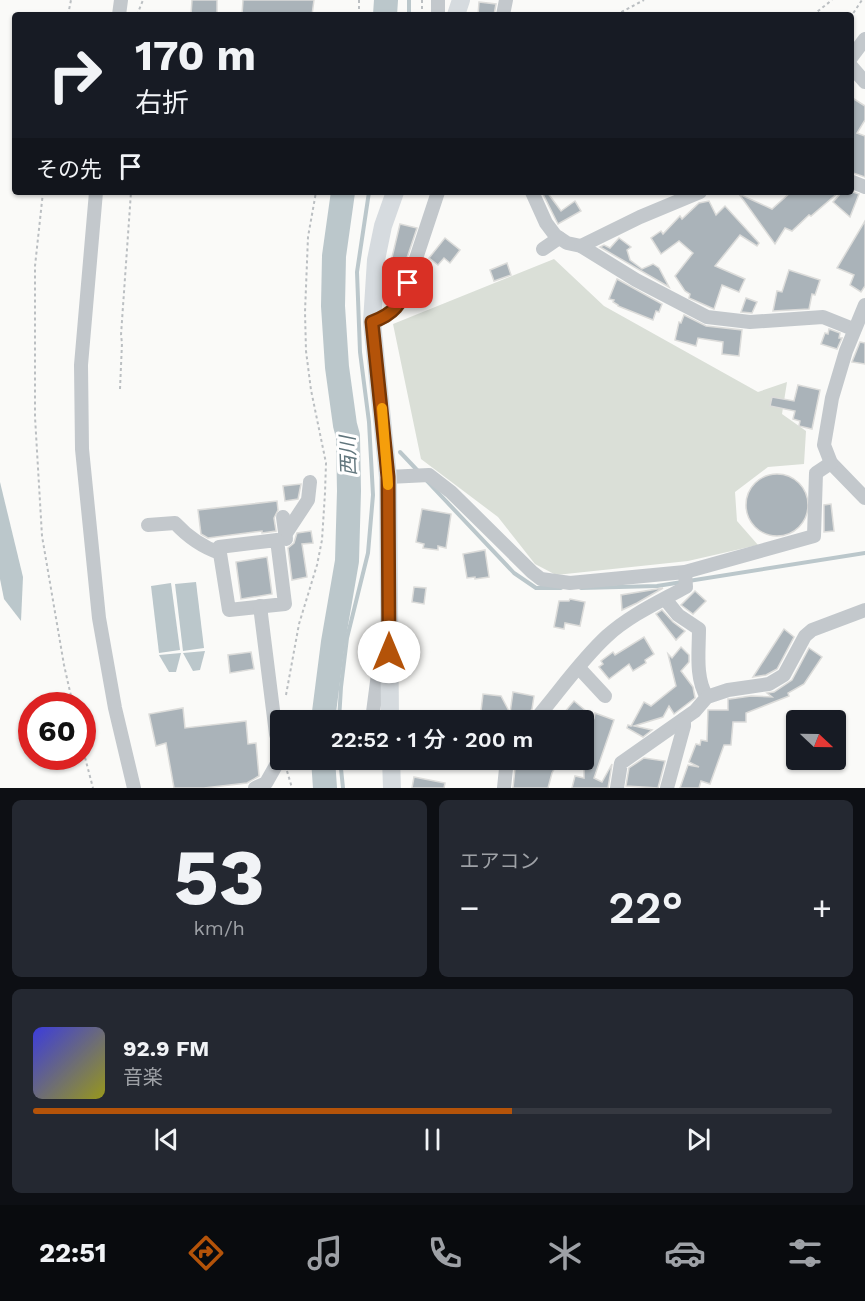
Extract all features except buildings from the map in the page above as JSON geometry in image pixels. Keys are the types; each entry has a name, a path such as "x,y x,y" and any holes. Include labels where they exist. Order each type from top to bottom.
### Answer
{"main road":[{"path":"444,10 461,0"},
{"path":"390,710 388,477 372,322 376,260 383,226 394,195"},
{"path":"391,770 392,788"}],"street":[{"path":"854,54 865,39"},
{"path":"854,70 865,82"},
{"path":"96,195 81,365 82,449 99,618 115,708 134,788"},
{"path":"372,322 386,316 402,301 437,195"},
{"path":"533,195 546,223 559,238 567,243 581,246 636,280 707,317 750,322 823,317 854,329"},
{"path":"581,246 631,221 693,195"},
{"path":"543,249 559,238"},
{"path":"865,304 854,329 832,398 824,445 831,463 865,498"},
{"path":"388,477 429,475 451,492 541,579 588,583 685,572 814,536 816,473 831,463"},
{"path":"285,538 311,492 310,482"},
{"path":"283,517 285,538 285,604 229,610 219,547 285,538"},
{"path":"148,525 175,523 205,548 220,553"},
{"path":"178,526 195,524"},
{"path":"543,710 609,634 642,611 686,587 685,572"},
{"path":"665,599 678,615 699,629 699,664 703,690 707,697"},
{"path":"260,606 273,710"},
{"path":"617,788 621,763 703,705 707,697 728,690 769,684 784,675 805,636 812,630 865,610"},
{"path":"373,710 378,674 389,629"},
{"path":"579,668 605,696"},
{"path":"667,788 684,719"},
{"path":"255,788 266,783 272,770"},
{"path":"504,788 506,770"}],"path":[{"path":"622,12 644,0"},
{"path":"817,12 832,0"},
{"path":"43,195 36,266 35,417 41,524 70,692"},
{"path":"120,389 121,335 131,195"},
{"path":"285,696 299,624 317,565 322,540 326,493 326,463 311,390 306,332 308,237 315,195"},
{"path":"88,770 93,788"}],"shaded area":[{"path":"554,259 604,306 758,392 787,382 782,414 806,431 804,464 768,467 735,492 737,521 758,545 688,561 556,575 535,564 498,517 421,459 393,324"},
{"path":"0,482 23,577 21,621 4,599 0,579"},
{"path":"196,582 204,648 183,651 175,584"},
{"path":"171,583 180,650 159,653 151,586"},
{"path":"205,651 200,670 193,671 183,653"},
{"path":"181,653 176,672 169,672 159,655"}],"waterway":[{"name":"西川","path":"385,12 386,0"},
{"path":"409,0 409,12"},
{"name":"西川","path":"324,710 347,561 348,436 337,367 333,306 334,256 343,195"},
{"path":"340,710 347,638 368,553 373,495 369,422 360,352 357,272 369,195"},
{"path":"400,452 418,471"},
{"path":"427,481 514,573 536,588 561,588"},
{"path":"581,588 657,586 865,553"},
{"name":"西川","path":"324,770 325,788"},
{"path":"341,770 343,788"}],"slow traffic":[{"path":"382,408 388,485"}],"route":[{"path":"389,652 388,477 372,322 386,316 402,301 408,283"}]}
